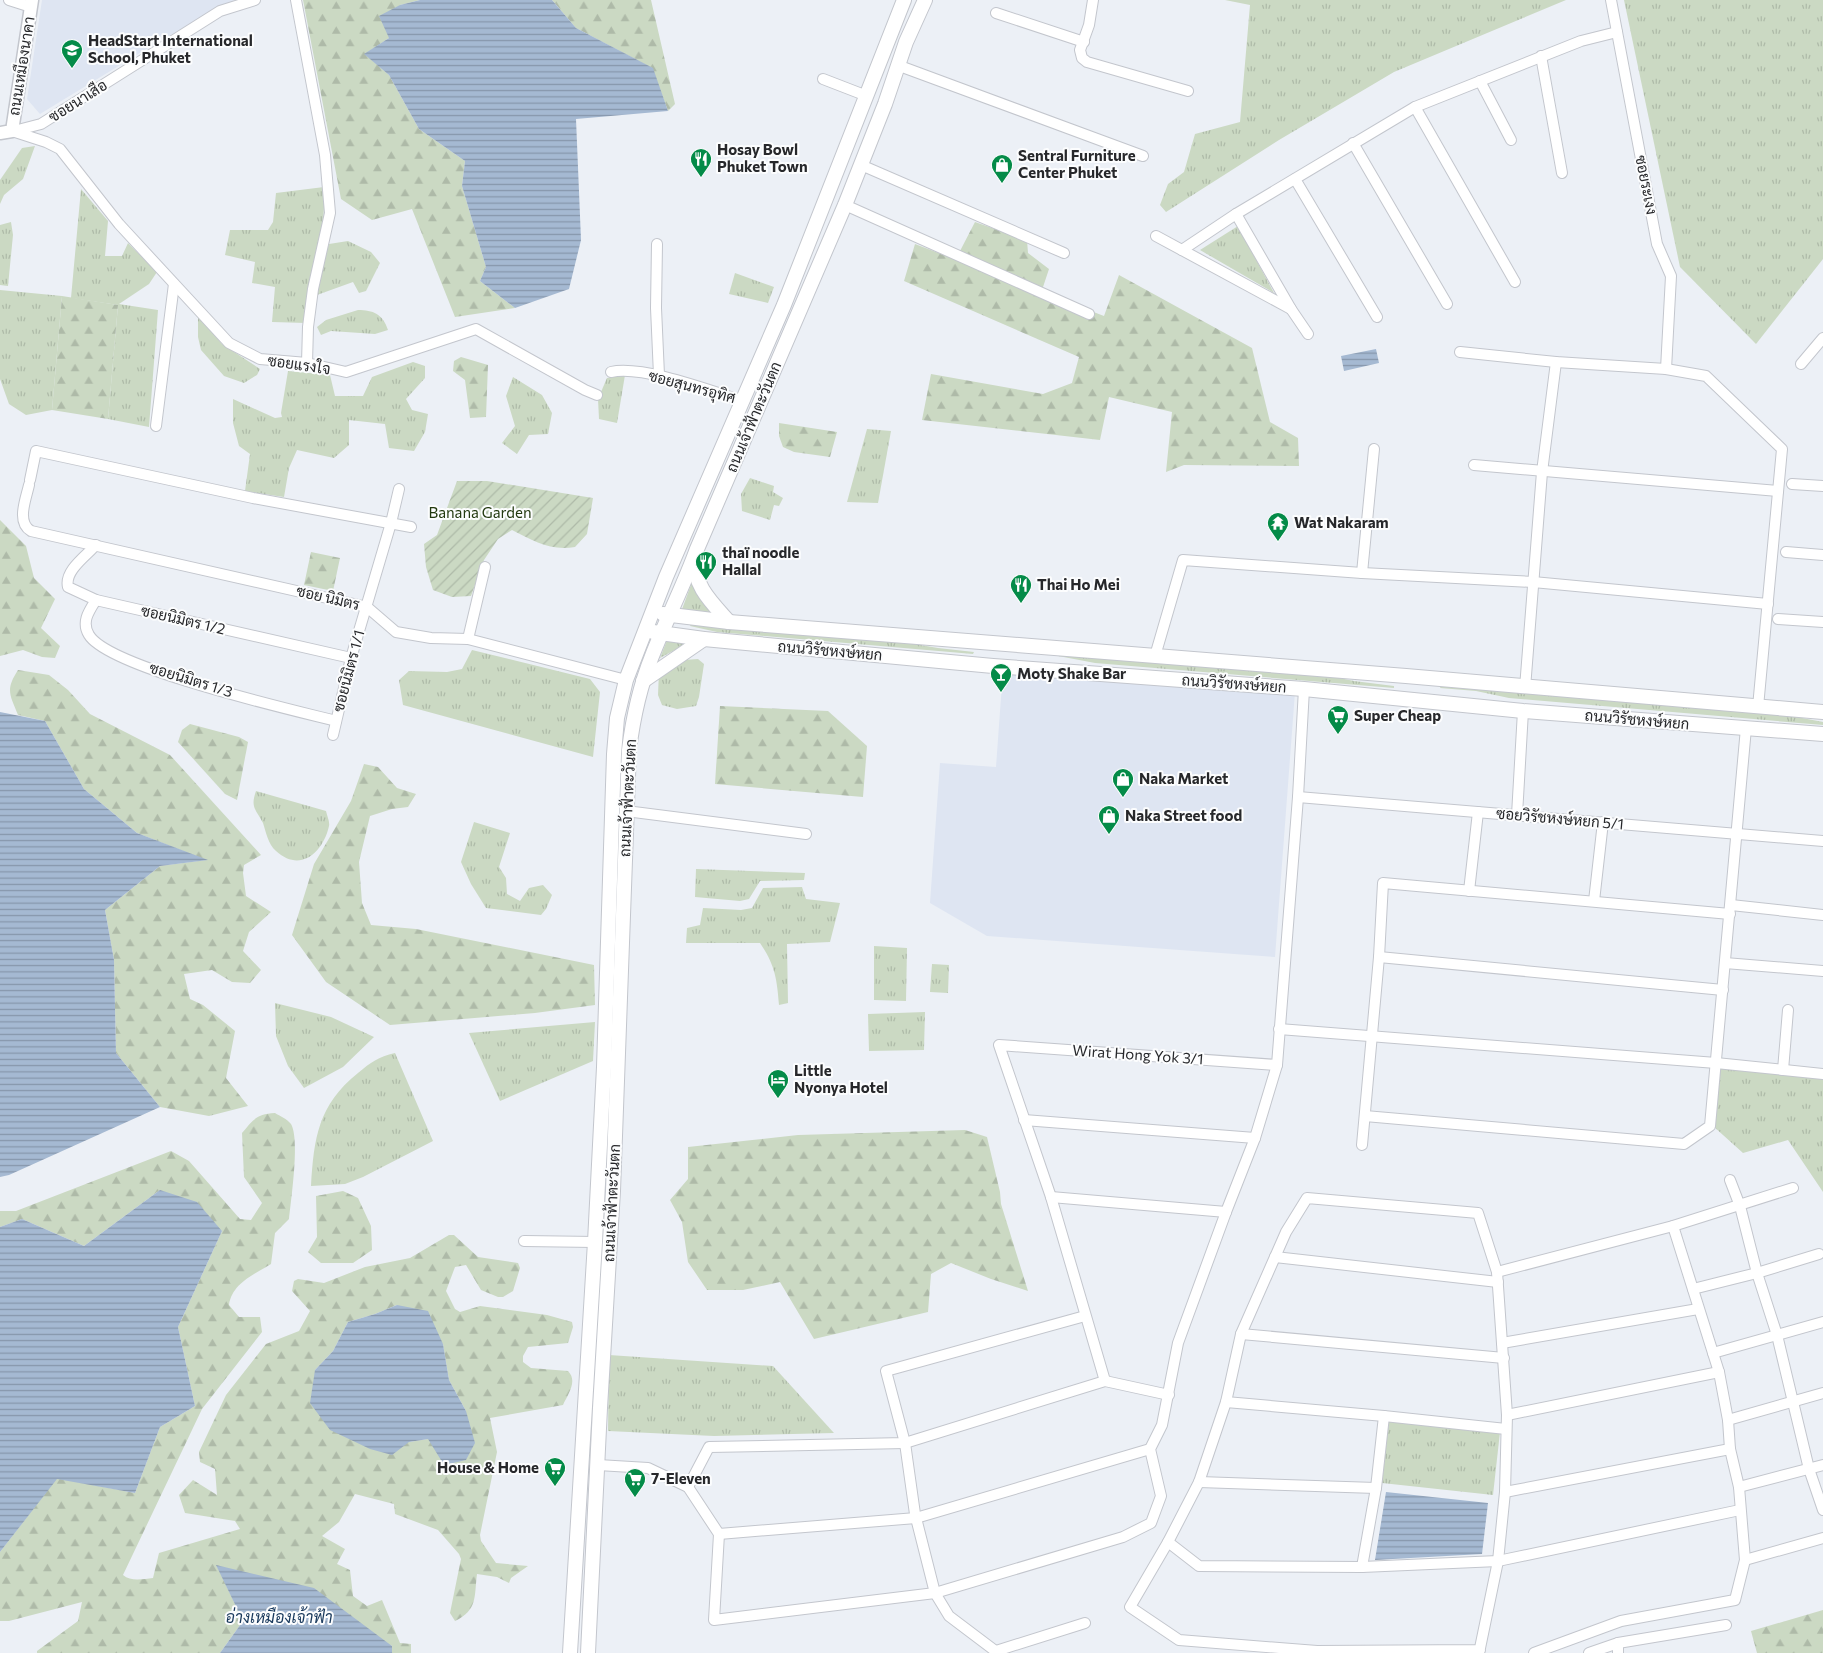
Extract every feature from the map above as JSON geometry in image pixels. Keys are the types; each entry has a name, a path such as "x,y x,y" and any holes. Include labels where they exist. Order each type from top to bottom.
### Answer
{"main road":[{"name":"ถนนเจ้าฟ้าตะวันตก","path":"570,1653 596,1242 604,1067 614,754 617,718 626,680 652,612 784,304 904,0"},
{"name":"ถนนเจ้าฟ้าตะวันตก","path":"588,1653 613,1191 626,811 630,738 636,707 651,657 845,205 885,104 906,42 925,0"},
{"path":"697,549 695,565 698,581 713,603 730,622"},
{"name":"ถนนวิรัชหงษ์หยก","path":"652,612 730,622 1406,676 1524,688 1823,712"},
{"name":"ถนนวิรัชหงษ์หยก","path":"645,631 704,639 993,666 1404,698 1523,711 1823,734"},
{"path":"643,682 704,639"},
{"path":"993,666 994,643"},
{"path":"1404,698 1406,676"}],"street":[{"path":"9,0 31,3"},
{"name":"ซอยนาเสือ","path":"6,132 42,124 220,11 255,0"},
{"path":"296,0 325,155 330,212 313,290 308,327 308,363"},
{"path":"1093,0 1080,54 1084,60 1188,92"},
{"name":"ซอยระเงง","path":"1611,0 1657,244 1671,276 1666,369"},
{"name":"ถนนเหมืองนาคา","path":"6,132 31,3"},
{"path":"996,13 1084,42"},
{"path":"1182,250 1236,214 1414,107 1581,41 1617,32"},
{"path":"1541,56 1562,172"},
{"path":"897,66 1143,156"},
{"path":"823,79 867,96"},
{"path":"1480,81 1511,140"},
{"path":"1414,107 1515,282"},
{"name":"ซอยแรงใจ","path":"6,132 46,142 60,150 119,224 229,343 260,359 308,363 346,372 476,329 597,395"},
{"path":"1353,143 1448,304"},
{"path":"861,164 1064,253"},
{"path":"1295,179 1377,317"},
{"path":"845,205 1089,314"},
{"path":"1236,214 1291,309 1308,334"},
{"path":"1156,236 1291,309"},
{"path":"657,244 656,308 659,375"},
{"path":"156,426 174,284"},
{"path":"1801,364 1823,338"},
{"path":"1460,352 1556,362 1666,369 1706,376 1782,449 1758,707"},
{"path":"1524,688 1542,472 1556,362"},
{"name":"ซอยสุนทรอุทิศ","path":"611,372 618,370 659,375 743,401"},
{"path":"1362,573 1374,449"},
{"name":"ซอย นิมิตร","path":"391,523 253,498 36,451 23,514 25,527 31,531 367,607 396,632 431,638 468,639 626,680"},
{"path":"1474,465 1778,491"},
{"path":"1792,484 1823,486"},
{"name":"ซอยนิมิตร 1/1","path":"333,735 351,658 391,523 399,489"},
{"path":"391,523 411,527"},
{"name":"ซอยนิมิตร 1/2","path":"96,545 68,574 66,581 68,587 96,600 351,658"},
{"path":"1786,552 1823,555"},
{"path":"1155,656 1183,560 1362,573 1532,582 1768,604"},
{"path":"468,639 485,567"},
{"name":"ซอยนิมิตร 1/3","path":"96,600 86,616 86,627 89,636 119,657 168,675 336,721"},
{"path":"1778,619 1823,622"},
{"path":"598,1465 648,1468 688,1487 719,1534 714,1620 935,1592 1123,1537 1151,1523 1161,1496 1150,1449 1162,1425 1178,1343 1226,1212 1256,1138 1277,1065 1298,797 1304,690"},
{"path":"1517,815 1523,711"},
{"path":"1365,1116 1684,1144 1710,1126 1746,728"},
{"name":"ซอยวิรัชหงษ์หยก 5/1","path":"1298,797 1823,841"},
{"path":"626,811 806,834"},
{"path":"1469,891 1478,812"},
{"path":"1594,901 1603,822"},
{"path":"1362,1145 1379,957 1383,883 1594,901 1823,915"},
{"path":"1379,957 1723,990"},
{"path":"1725,963 1823,972"},
{"path":"1783,1070 1788,1010"},
{"path":"1279,1029 1372,1038 1716,1063 1823,1074"},
{"name":"Wirat Hong Yok 3/1","path":"1024,1120 999,1045 1277,1065"},
{"path":"1106,1381 1085,1316 1051,1197 1024,1120 1256,1138"},
{"path":"1730,1180 1740,1206 1777,1335 1810,1469 1823,1510"},
{"path":"1274,1257 1498,1277 1740,1206 1793,1188"},
{"path":"1051,1197 1226,1212"},
{"path":"1307,1198 1478,1213 1498,1277 1507,1415 1505,1492 1498,1561 1480,1652 1317,1651 1178,1640 1130,1607 1168,1542 1199,1482 1226,1402 1241,1334 1286,1232 1307,1198"},
{"path":"1534,1653 1621,1621 1735,1600 1745,1560 1739,1488 1730,1449 1728,1420 1713,1353 1673,1226"},
{"path":"524,1241 596,1242"},
{"path":"1693,1289 1758,1273 1819,1254"},
{"path":"1502,1343 1698,1309"},
{"path":"1085,1316 886,1371 905,1443 916,1518 935,1592 948,1616 997,1652 1086,1623"},
{"path":"1713,1353 1823,1322"},
{"path":"1241,1334 1504,1358"},
{"path":"1507,1415 1718,1372"},
{"path":"688,1487 709,1447 905,1443 1106,1381 1169,1395"},
{"path":"1728,1420 1823,1393"},
{"path":"1226,1402 1506,1429"},
{"path":"1362,1567 1376,1488 1384,1416"},
{"path":"719,1534 916,1518 1150,1449"},
{"path":"1505,1492 1730,1449"},
{"path":"1739,1488 1823,1465"},
{"path":"1199,1482 1376,1488"},
{"path":"1168,1542 1199,1566 1362,1567 1498,1561 1740,1510"},
{"path":"1745,1560 1823,1538"},
{"path":"1589,1653 1726,1625"}],"shaded area":[{"name":"HeadStart International School, Phuket","path":"42,0 235,0 161,40 40,114 27,99"},
{"name":"Naka Street food","path":"1003,670 1295,692 1275,957 987,936 930,903 940,763 996,767"}],"green space":[{"path":"303,0 420,0 400,5 389,38 365,54 389,75 419,129 465,161 462,186 486,267 480,281 515,308 455,317 412,209 372,220 341,199"},
{"path":"552,0 651,0 675,104 668,111 652,68 576,28"},
{"path":"1225,0 1566,0 1394,72 1279,140 1166,212 1160,205 1168,184 1184,172 1195,134 1240,122 1250,5"},
{"path":"1624,0 1823,0 1823,259 1756,344 1680,267"},
{"path":"35,146 23,179 4,195 0,204 0,180 22,148"},
{"path":"324,187 323,224 314,260 306,323 272,322 275,287 252,283 255,262 225,255 230,230 268,230 273,222 276,193"},
{"path":"81,189 108,221 105,256 122,256 128,243 157,272 149,284 119,304 158,310 149,427 108,419 118,305 71,298"},
{"path":"11,222 13,235 8,286 0,285 0,225"},
{"path":"975,222 1027,240 1028,253 1049,269 1042,290 960,251"},
{"path":"1238,226 1274,293 1200,250"},
{"path":"348,241 371,252 380,263 366,291 359,293 353,282 317,295 320,272 329,244"},
{"path":"915,244 1104,316 1119,275 1252,348 1270,422 1298,438 1299,466 1184,465 1166,472 1172,412 1109,397 1100,440 922,420 931,374 1043,394 1072,383 1079,357 904,281"},
{"path":"735,273 774,287 768,303 729,294"},
{"path":"0,290 62,296 52,410 26,415 9,404 0,379"},
{"path":"62,296 118,305 108,419 52,410"},
{"path":"358,310 377,314 383,320 388,330 375,334 331,331 321,335 317,327 326,320"},
{"path":"198,315 222,344 260,369 257,375 244,383 224,376 201,350 198,337"},
{"path":"461,357 488,365 486,417 470,418 465,380 453,371 454,361"},
{"path":"413,362 425,366 425,378 406,399 412,410 428,414 425,432 414,451 389,448 385,424 349,420 349,445 334,458 297,450 289,468 284,497 245,491 250,454 239,446 233,423 233,399 275,418 282,417 281,413 288,371 330,375 335,396 363,396 372,377"},
{"path":"625,375 617,423 599,419 598,399 607,378"},
{"path":"513,377 542,395 552,413 548,434 529,435 517,454 502,443 515,426 506,396"},
{"path":"779,423 837,432 830,457 794,452 783,447 779,436"},
{"path":"867,429 891,431 878,503 847,502"},
{"path":"750,478 774,486 773,492 783,498 779,506 774,505 770,520 742,511 741,494"},
{"name":"Banana Garden","path":"457,481 487,481 593,498 587,534 575,547 558,548 542,544 512,530 498,539 484,560 471,596 452,597 433,590 426,567 424,544 437,535"},
{"path":"0,520 26,546 34,578 55,599 41,628 60,646 55,658 42,657 23,650 0,656"},
{"path":"311,552 340,558 333,591 304,585"},
{"path":"692,582 715,613 681,612"},
{"path":"691,624 897,641 974,652 973,654 717,632 690,626"},
{"path":"671,630 695,639 660,658"},
{"path":"472,650 590,679 600,692 593,757 403,705 399,680 409,671 447,672 462,669"},
{"path":"1017,650 1325,675 1394,686 1394,688 1095,663 1053,655 1017,652"},
{"path":"698,659 704,664 696,706 677,709 662,705 658,695 659,671 684,660"},
{"path":"18,670 49,675 68,690 90,714 170,755 261,855 244,865 243,873 246,896 271,912 249,932 243,951 261,970 250,983 232,982 212,970 184,974 190,999 203,1005 235,1031 226,1078 248,1106 209,1116 160,1107 116,1053 114,960 105,910 160,866 206,860 137,833 84,789 45,721 18,715 10,688"},
{"path":"1441,686 1797,717 1823,722 1823,725 1509,698 1476,691 1440,688"},
{"path":"720,706 828,711 867,746 863,797 715,784"},
{"path":"190,724 239,737 248,742 237,800 225,794 178,742 182,730"},
{"path":"364,764 378,767 397,788 416,794 408,807 392,809 370,816 359,862 362,903 371,925 416,929 594,965 595,1005 535,1013 390,1025 326,982 292,935 314,864 351,801"},
{"path":"256,791 326,811 329,826 322,844 316,852 302,860 294,860 285,857 273,848 254,805"},
{"path":"474,822 510,833 499,867 506,878 507,894 520,901 529,888 543,885 552,895 541,915 486,908 471,884 461,862"},
{"path":"696,869 805,873 804,880 760,881 749,899 740,901 695,897"},
{"path":"802,887 806,899 840,903 830,942 787,944 788,1003 779,1005 774,972 769,958 760,943 686,943 687,928 700,925 703,908 741,910 752,908 763,888"},
{"path":"874,946 907,948 906,1001 874,1000"},
{"path":"932,964 949,965 948,993 930,992"},
{"path":"275,1003 331,1017 374,1037 343,1067 304,1088 288,1066 276,1036"},
{"path":"925,1012 924,1050 869,1051 868,1014"},
{"path":"595,1022 593,1061 500,1101 469,1033"},
{"path":"395,1053 433,1141 363,1177 345,1184 311,1186 317,1138 326,1110 334,1097 367,1066 379,1058"},
{"path":"1719,1067 1823,1077 1823,1192 1788,1140 1743,1153 1713,1126"},
{"path":"275,1113 291,1124 294,1132 295,1155 289,1219 275,1233 271,1264 239,1285 231,1297 229,1305 239,1317 260,1317 262,1332 202,1409 123,1575 133,1579 153,1578 159,1553 240,1529 235,1521 185,1513 179,1495 193,1480 217,1495 215,1469 200,1462 199,1452 226,1395 266,1344 299,1331 310,1311 292,1291 294,1281 298,1279 324,1283 365,1267 410,1258 449,1235 454,1235 478,1257 518,1263 520,1268 513,1291 503,1297 498,1297 481,1290 466,1265 455,1267 446,1291 455,1309 460,1312 480,1306 547,1315 572,1322 573,1327 568,1343 528,1347 523,1356 523,1362 531,1368 568,1371 571,1375 572,1383 563,1405 490,1418 497,1452 480,1535 481,1541 496,1563 528,1566 511,1578 509,1583 497,1577 477,1574 475,1596 471,1607 468,1612 455,1621 450,1613 461,1559 459,1554 438,1530 395,1514 394,1504 355,1494 339,1522 322,1536 345,1549 337,1564 350,1570 353,1596 367,1606 382,1600 400,1643 411,1644 411,1653 392,1653 392,1646 217,1566 243,1621 220,1653 37,1653 37,1651 78,1621 82,1602 9,1621 0,1621 0,1552 57,1478 135,1493 160,1427 195,1406 178,1327 222,1231 160,1190 84,1246 22,1219 0,1227 0,1211 16,1211 171,1151 189,1161 240,1219 251,1220 262,1203 244,1177 242,1133 259,1116","holes":["397,1305 443,1344 449,1380 466,1411 428,1439 409,1442 315,1370 333,1351 348,1322"]},
{"path":"965,1130 987,1137 1001,1204 1028,1291 951,1263 931,1274 928,1312 814,1339 780,1282 743,1290 707,1290 688,1262 682,1222 670,1200 688,1179 688,1147 798,1135"},
{"path":"343,1191 358,1198 371,1226 372,1250 353,1263 321,1263 308,1252 317,1237 316,1196"},
{"path":"609,1355 773,1366 834,1433 714,1436 608,1431"},
{"path":"1389,1420 1500,1432 1493,1495 1382,1483"},
{"path":"1823,1610 1823,1653 1757,1653 1751,1631"}],"water":[{"path":"420,0 552,0 576,28 653,68 668,111 576,119 581,240 569,289 515,308 480,281 486,267 462,186 465,161 419,129 389,75 364,54 389,38 379,16 400,5"},
{"path":"1376,349 1379,363 1344,371 1341,356"},
{"path":"0,712 45,721 84,789 137,833 208,860 160,866 105,910 114,960 116,1053 160,1107 9,1175 0,1177"},
{"path":"160,1190 197,1202 222,1231 178,1327 195,1406 160,1427 135,1493 57,1479 0,1552 0,1227 22,1219 84,1246"},
{"path":"397,1305 428,1311 443,1344 449,1380 466,1411 475,1443 466,1460 444,1465 428,1439 409,1442 392,1455 370,1449 330,1430 310,1403 315,1370 333,1351 348,1322"},
{"path":"1386,1492 1488,1503 1482,1554 1375,1560"},
{"name":"อ่างเหมืองเจ้าฟ้า","path":"216,1565 314,1588 392,1646 392,1653 220,1653 243,1621"}],"place":[{"name":"HeadStart International School, Phuket","path":"72,69"},
{"name":"Hosay Bowl Phuket Town","path":"701,178"},
{"name":"Sentral Furniture Center Phuket","path":"1002,184"},
{"name":"Wat Nakaram","path":"1278,542"},
{"name":"thaï noodle Hallal","path":"706,581"},
{"name":"Thai Ho Mei","path":"1021,604"},
{"name":"Moty Shake Bar","path":"1001,693"},
{"name":"Super Cheap","path":"1338,735"},
{"name":"Naka Market","path":"1123,798"},
{"name":"Naka Street food","path":"1109,835"},
{"name":"Little Nyonya Hotel","path":"778,1099"},
{"name":"House & Home","path":"555,1487"},
{"name":"7-Eleven","path":"635,1498"}]}
